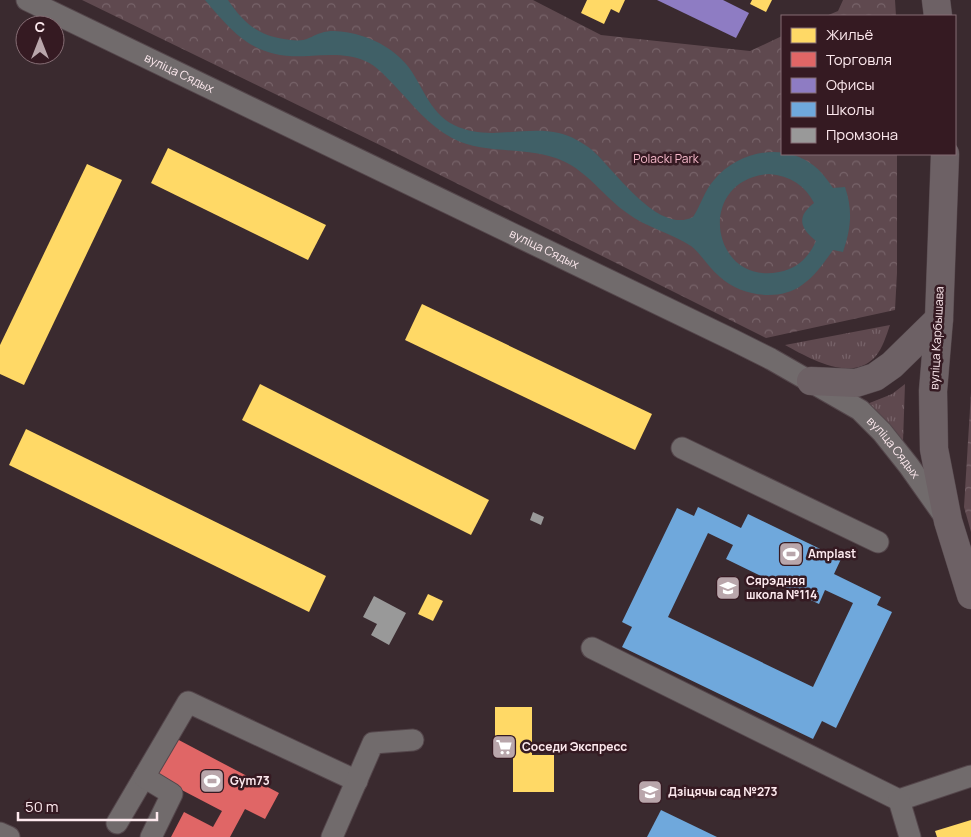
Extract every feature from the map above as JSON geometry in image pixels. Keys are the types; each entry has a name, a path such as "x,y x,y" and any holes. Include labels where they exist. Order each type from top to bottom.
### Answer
{"main road":[{"path":"936,0 938,15"},
{"name":"вуліца Карбышава","path":"945,155 933,391 934,449 948,521"},
{"path":"811,381 856,383 875,377 892,365 938,319"},
{"name":"вуліца Сядых","path":"948,521 971,595"}],"street":[{"name":"вуліца Сядых","path":"27,0 733,340 811,381 860,410 882,432 948,521"},
{"path":"682,448 878,542"},
{"path":"592,648 899,800 971,776"},
{"path":"117,824 188,702 357,782"},
{"path":"332,837 373,744 413,740"},
{"path":"144,778 172,794 151,837"},
{"path":"899,800 910,837"},
{"path":"0,833 9,837"}],"green space":[{"name":"Polacki Park","path":"82,0 533,0 601,35 750,51 781,36 781,155 897,155 897,273 895,310 766,338 388,149"},
{"path":"843,0 895,0 896,15 828,15 838,11"},
{"path":"890,325 882,346 875,357 865,364 854,368 830,366 785,345"},
{"path":"905,384 903,442 867,404 892,394"},
{"path":"971,392 971,532 964,507"}],"water":[{"path":"205,0 228,0 245,21 258,31 274,37 301,40 321,33 336,31 346,32 374,41 391,50 406,64 438,113 454,125 467,130 493,133 546,131 572,138 592,150 638,198 666,217 680,220 693,217 714,180 735,162 748,156 775,152 781,153 781,155 791,155 801,158 819,170 833,188 845,187 848,195 850,219 843,252 833,250 811,278 793,290 782,294 760,294 738,289 716,273 691,246 635,218 619,207 588,178 563,161 536,153 465,144 452,138 428,121 377,68 369,63 358,58 344,56 291,56 275,54 261,50 249,43 227,25","holes":["769,174 784,177 801,186 814,203 804,213 802,222 806,232 816,241 810,252 797,265 779,272 756,272 738,263 726,249 720,230 721,211 729,194 745,181"]}],"building: Жильё":[{"path":"587,0 625,0 619,13 611,9 604,24 581,13"},
{"path":"752,0 772,0 766,12 750,4"},
{"path":"168,148 326,225 308,260 151,183"},
{"path":"87,164 122,180 24,385 0,374 0,345"},
{"path":"422,304 652,414 635,450 405,340"},
{"path":"260,384 489,500 471,535 242,420"},
{"path":"26,429 326,576 309,612 9,465"},
{"path":"428,594 443,601 433,621 418,614"},
{"path":"495,707 532,707 532,755 554,755 554,792 513,792 513,756 495,756"},
{"path":"971,820 971,837 937,837 935,831"}],"building: Торговля":[{"path":"175,738 279,793 265,819 245,809 230,837 171,837 184,812 213,827 222,811 155,776"}],"building: Офисы":[{"path":"657,0 723,0 749,13 736,38"}],"building: Школы":[{"path":"698,507 741,528 748,514 841,559 834,574 881,597 877,605 892,612 836,728 822,721 813,739 622,647 632,627 622,622 677,508 694,516","holes":["708,533 733,545 726,559 819,604 825,590 853,603 813,687 668,617"]},
{"path":"661,810 717,837 647,837"}],"building: Промзона":[{"path":"533,512 544,517 541,525 530,520"},
{"path":"374,596 406,613 389,645 371,635 377,624 363,617"}],"place":[{"name":"Amplast","path":"791,554"},
{"name":"Сярэдняя школа №114","path":"728,588"},
{"name":"Соседи Экспресс","path":"504,747"},
{"name":"Gym73","path":"212,781"},
{"name":"Дзіцячы сад №273","path":"650,792"}]}
